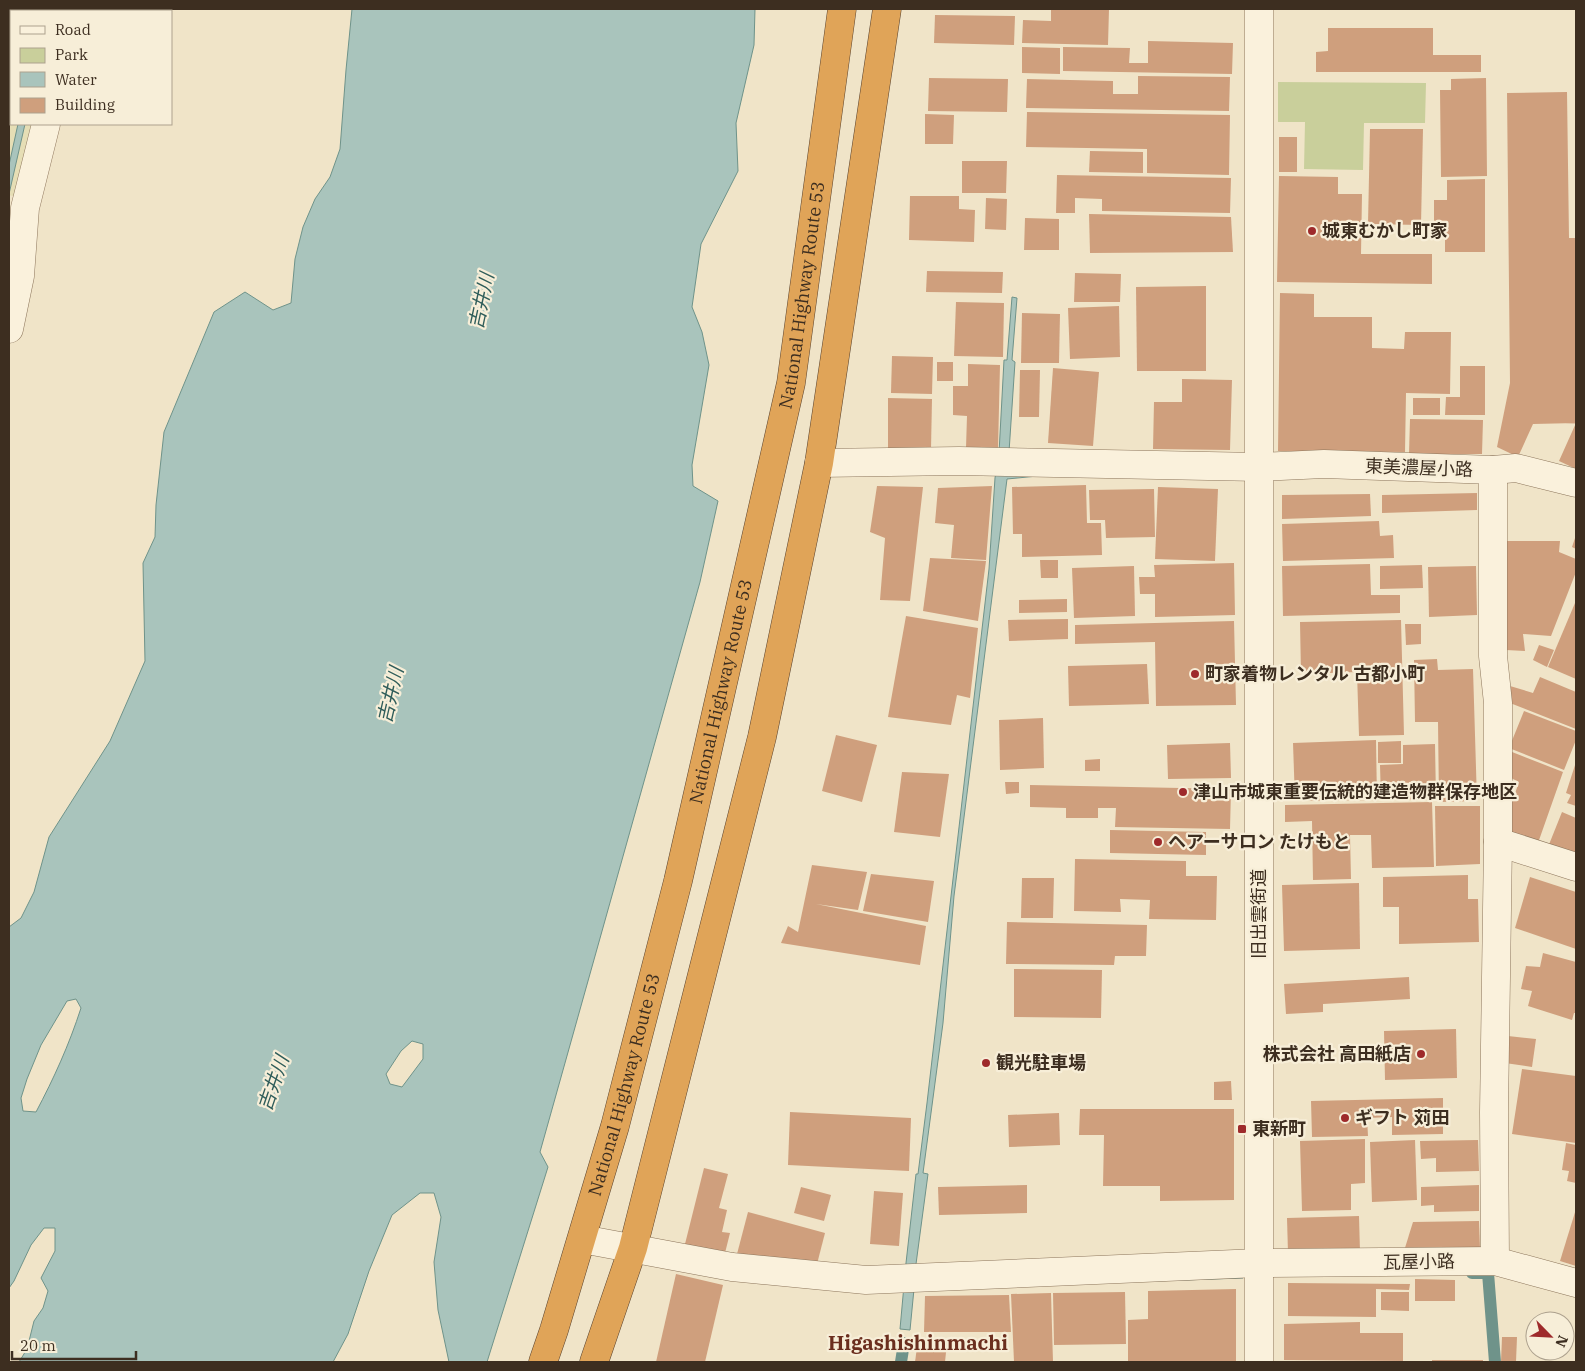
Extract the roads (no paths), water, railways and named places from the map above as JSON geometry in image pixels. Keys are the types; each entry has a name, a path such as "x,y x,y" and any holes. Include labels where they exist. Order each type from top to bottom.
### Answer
{"highway":[{"name":"National Highway Route 53","path":"543,1362 615,1126 678,881 791,383 842,9"},
{"path":"594,1362 633,1248 762,737 819,463 887,9"}],"street":[{"name":"旧出雲街道","path":"1259,9 1259,1362"},
{"path":"9,329 14,276 25,208 46,125"},
{"name":"東美濃屋小路","path":"819,463 1002,462 1259,467 1324,464 1493,470 1516,468 1576,483"},
{"path":"1493,470 1493,656 1498,703 1494,1112 1495,1261"},
{"path":"1498,842 1576,867"},
{"name":"瓦屋小路","path":"582,1239 732,1267 866,1280 1258,1263 1495,1261 1576,1283"}],"water":[{"name":"吉井川","path":"352,9 755,9 754,45 736,123 738,171 701,244 692,307 702,332 709,365 692,465 693,486 718,501 700,582 540,1152 548,1167 487,1362 449,1362 438,1310 434,1262 441,1217 434,1193 420,1193 392,1215 369,1271 348,1334 333,1362 19,1362 27,1349 34,1321 43,1308 48,1291 41,1278 55,1251 55,1228 44,1228 31,1245 9,1288 9,927 21,918 34,892 49,837 110,741 145,661 143,563 155,537 156,505 164,432 214,312 245,292 273,310 291,303 295,259 303,227 315,199 330,177 340,149","holes":["76,999 81,1008 55,1074 36,1112 23,1111 21,1098 41,1045 67,1001","412,1041 423,1044 423,1059 402,1087 390,1084 386,1074 401,1051"]},
{"path":"18,125 25,125 9,194 9,165"},
{"path":"1012,297 1017,298 1012,360 1015,362 1009,452 1048,475 1007,479 954,896 943,1023 923,1173 928,1174 915,1284 1242,1274 1243,1278 914,1289 910,1330 900,1329 916,1174 918,1174 927,1103 989,569 995,478 999,453 1004,360 1007,360"}],"waterway":[{"path":"1472,1273 1488,1273 1495,1362"},
{"path":"901,1362 904,1343"}],"place":[{"name":"城東むかし町家","path":"1312,231"},
{"name":"町家着物レンタル 古都小町","path":"1195,674"},
{"name":"津山市城東重要伝統的建造物群保存地区","path":"1183,792"},
{"name":"ヘアーサロン たけもと","path":"1158,842"},
{"name":"株式会社 高田紙店","path":"1421,1054"},
{"name":"観光駐車場","path":"986,1063"},
{"name":"ギフト 苅田","path":"1345,1118"},
{"name":"東新町","path":"1242,1129"}],"district":[{"name":"Higashishinmachi","path":"918,1343"}]}
